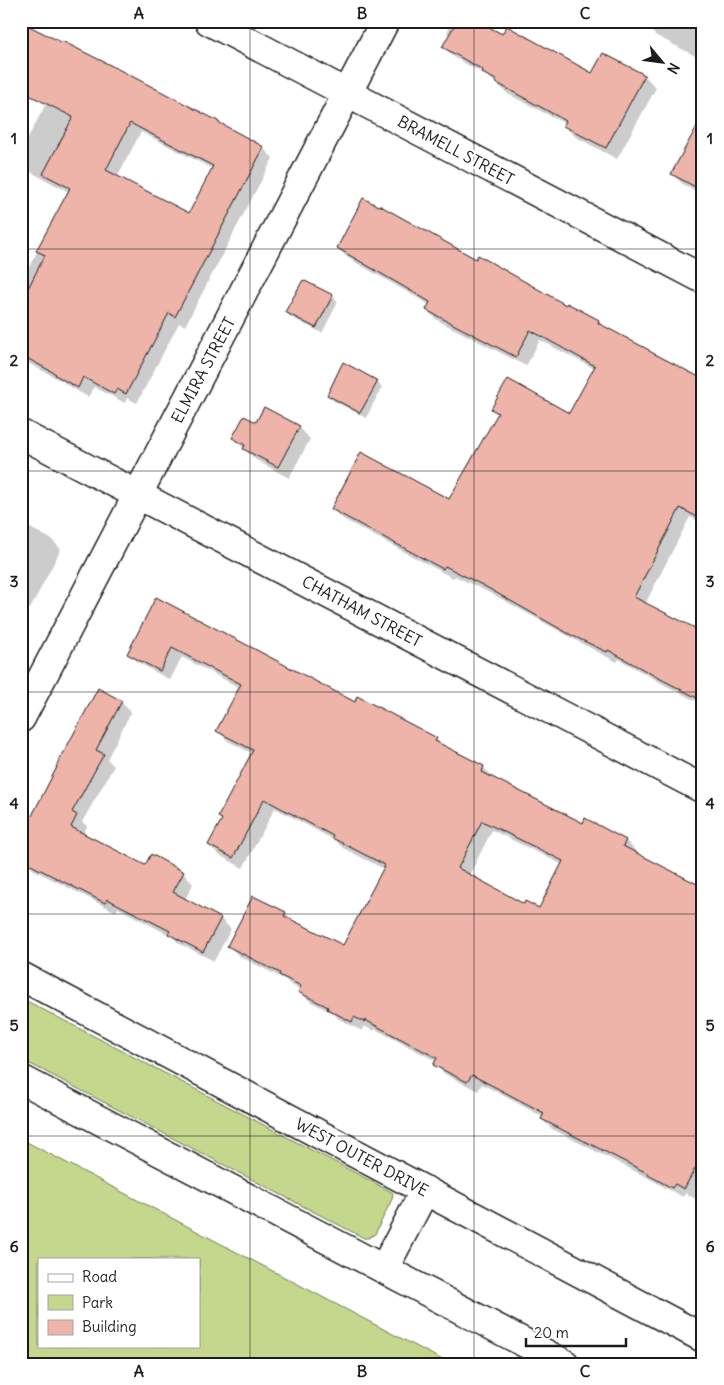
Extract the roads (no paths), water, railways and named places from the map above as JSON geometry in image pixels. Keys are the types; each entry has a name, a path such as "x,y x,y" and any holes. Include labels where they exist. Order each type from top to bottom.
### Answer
{"street":[{"name":"BRAMELL STREET","path":"209,21 703,279"},
{"name":"ELMIRA STREET","path":"21,718 385,21"},
{"name":"CHATHAM STREET","path":"21,434 703,789"},
{"name":"WEST OUTER DRIVE","path":"21,976 703,1338"},
{"path":"21,1080 564,1364"},
{"path":"384,1269 425,1190"}]}
